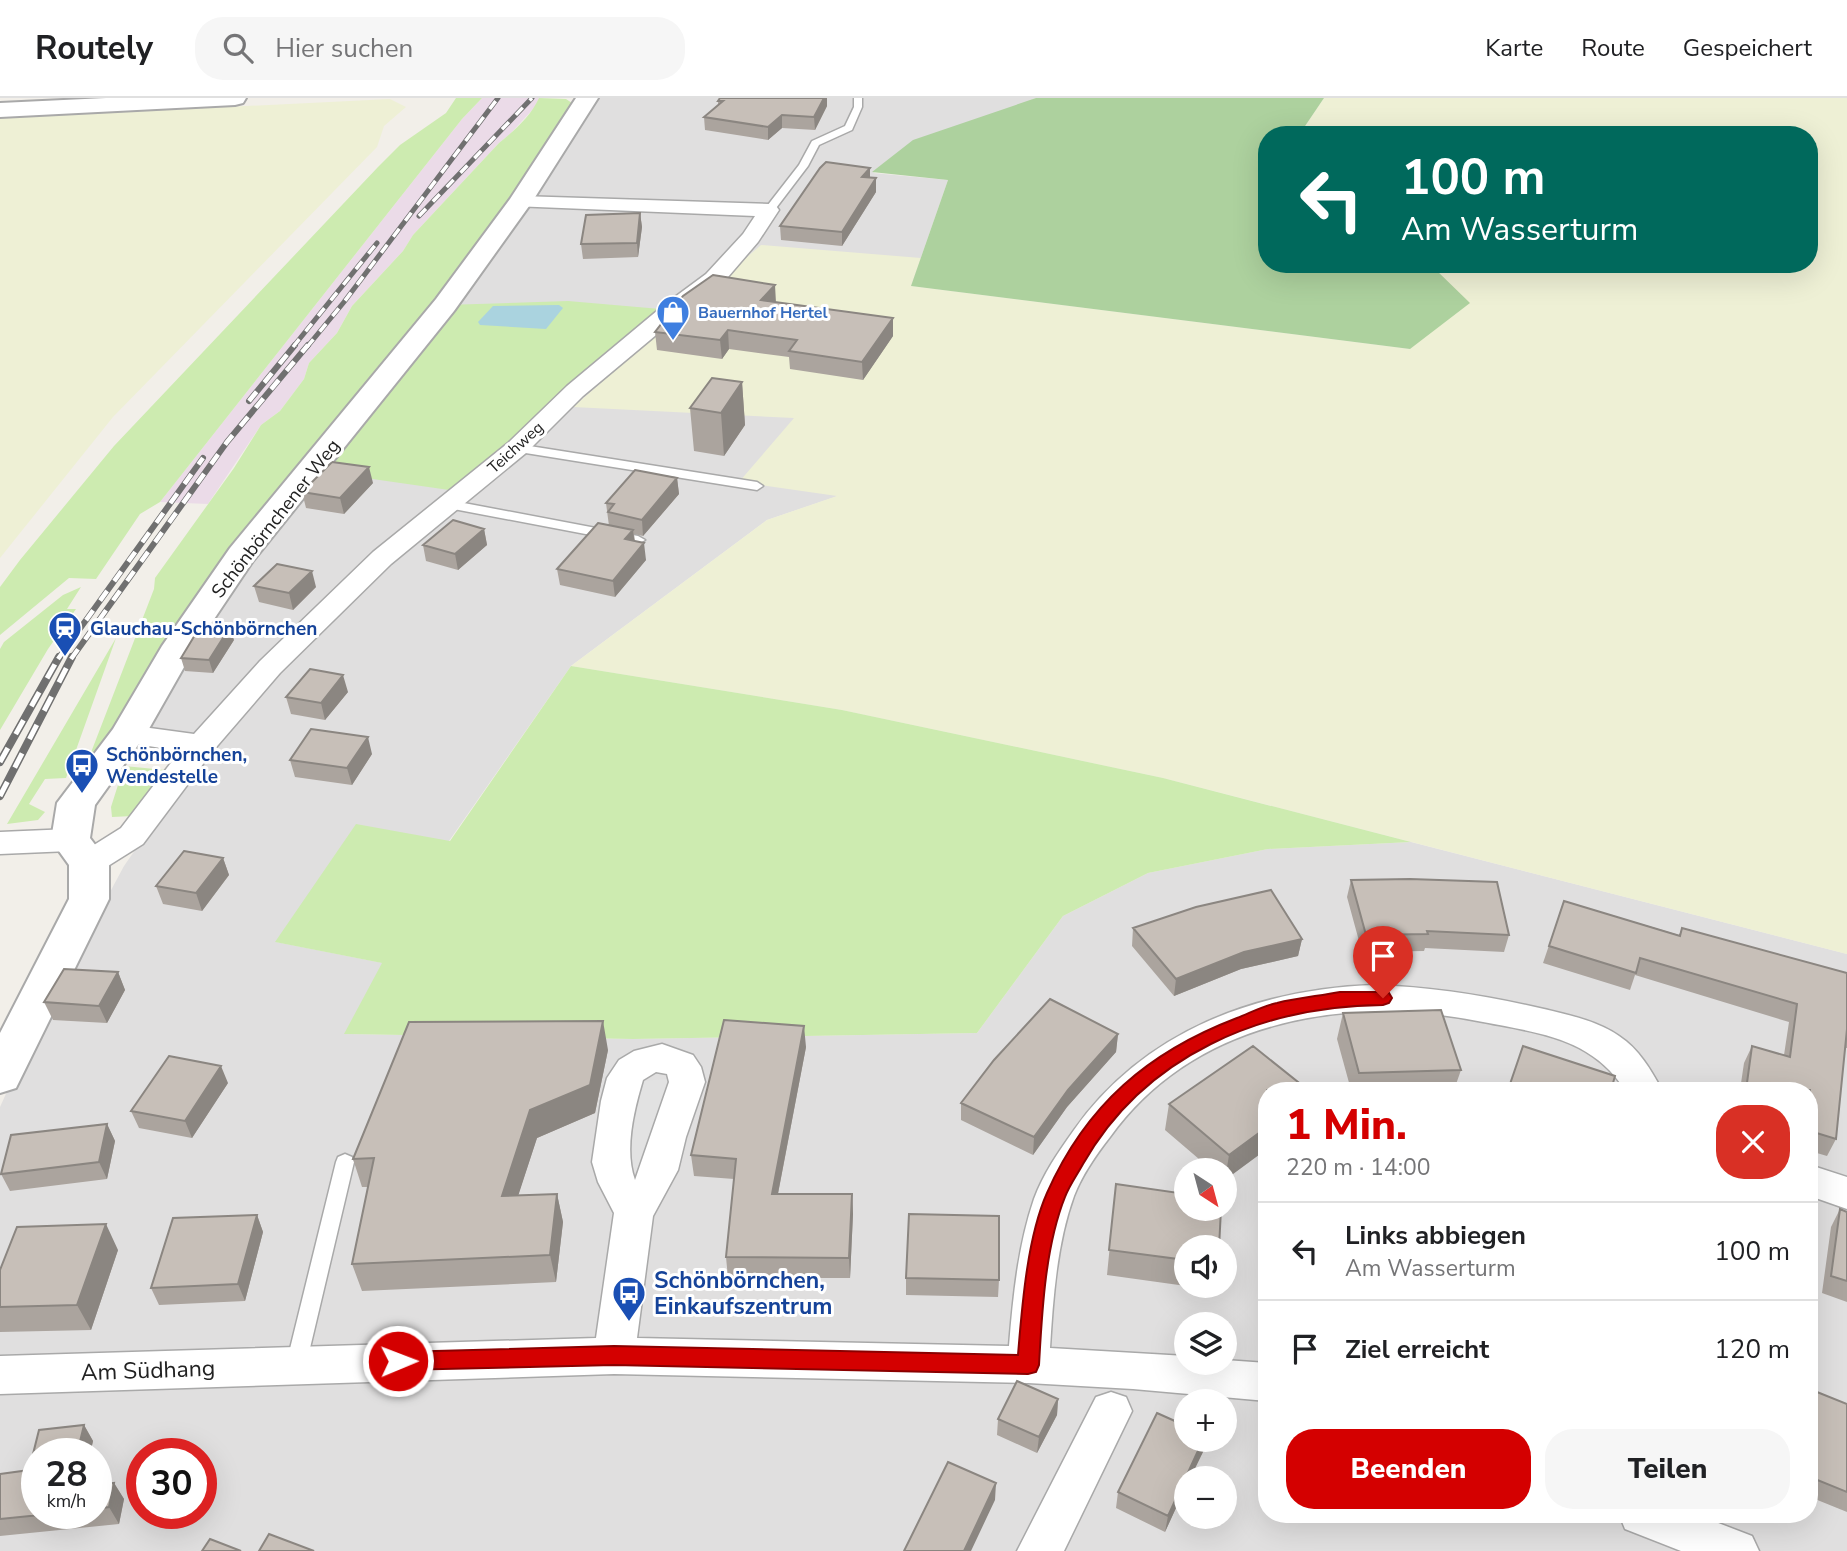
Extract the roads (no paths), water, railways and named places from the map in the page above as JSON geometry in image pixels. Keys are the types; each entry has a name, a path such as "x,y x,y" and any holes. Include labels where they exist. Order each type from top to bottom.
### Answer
{"street":[{"path":"0,110 235,98"},
{"name":"Schönbörnchener Weg","path":"0,1076 89,899 80,852 76,803 128,734 179,646 241,555 445,305 520,202 587,98"},
{"path":"520,202 769,210"},
{"name":"Teichweg","path":"80,852 132,836 201,745 279,658 382,558 517,448 575,391 671,310 714,279 751,239 769,210"},
{"path":"128,734 201,745"},
{"path":"0,843 80,852"},
{"path":"1028,1365 1032,1305 1039,1260 1055,1196 1086,1142 1119,1099 1166,1060 1222,1031 1276,1010 1340,998 1405,998 1486,1007 1560,1027 1603,1043 1632,1069 1639,1082"},
{"path":"1818,1184 1847,1193"},
{"path":"614,1356 634,1212"},
{"name":"Am Südhang","path":"0,1374 614,1356 1028,1365 1133,1370 1258,1381"},
{"path":"1040,1551 1111,1412"},
{"path":"1664,1523 1736,1551"}],"lane":[{"path":"769,210 803,166 815,143 849,128 858,107 858,98"},
{"path":"517,448 757,486"},
{"path":"448,504 638,540"},
{"path":"296,1366 345,1162"}],"water":[{"path":"559,305 563,308 546,329 480,325 478,322 493,306"}],"railway":[{"path":"307,347 498,98"},
{"path":"419,216 532,98"},
{"path":"293,347 377,243"},
{"path":"249,401 295,345"},
{"path":"71,659 227,442 308,345"},
{"path":"58,659 203,458"},
{"path":"0,762 59,657"},
{"path":"0,796 72,657"}],"place":[{"name":"Bauernhof Hertel","path":"673,342"},
{"name":"Glauchau-Schönbörnchen","path":"65,658"},
{"name":"Schönbörnchen, Wendestelle","path":"82,795"},
{"name":"Schönbörnchen, Einkaufszentrum","path":"629,1323"}]}
